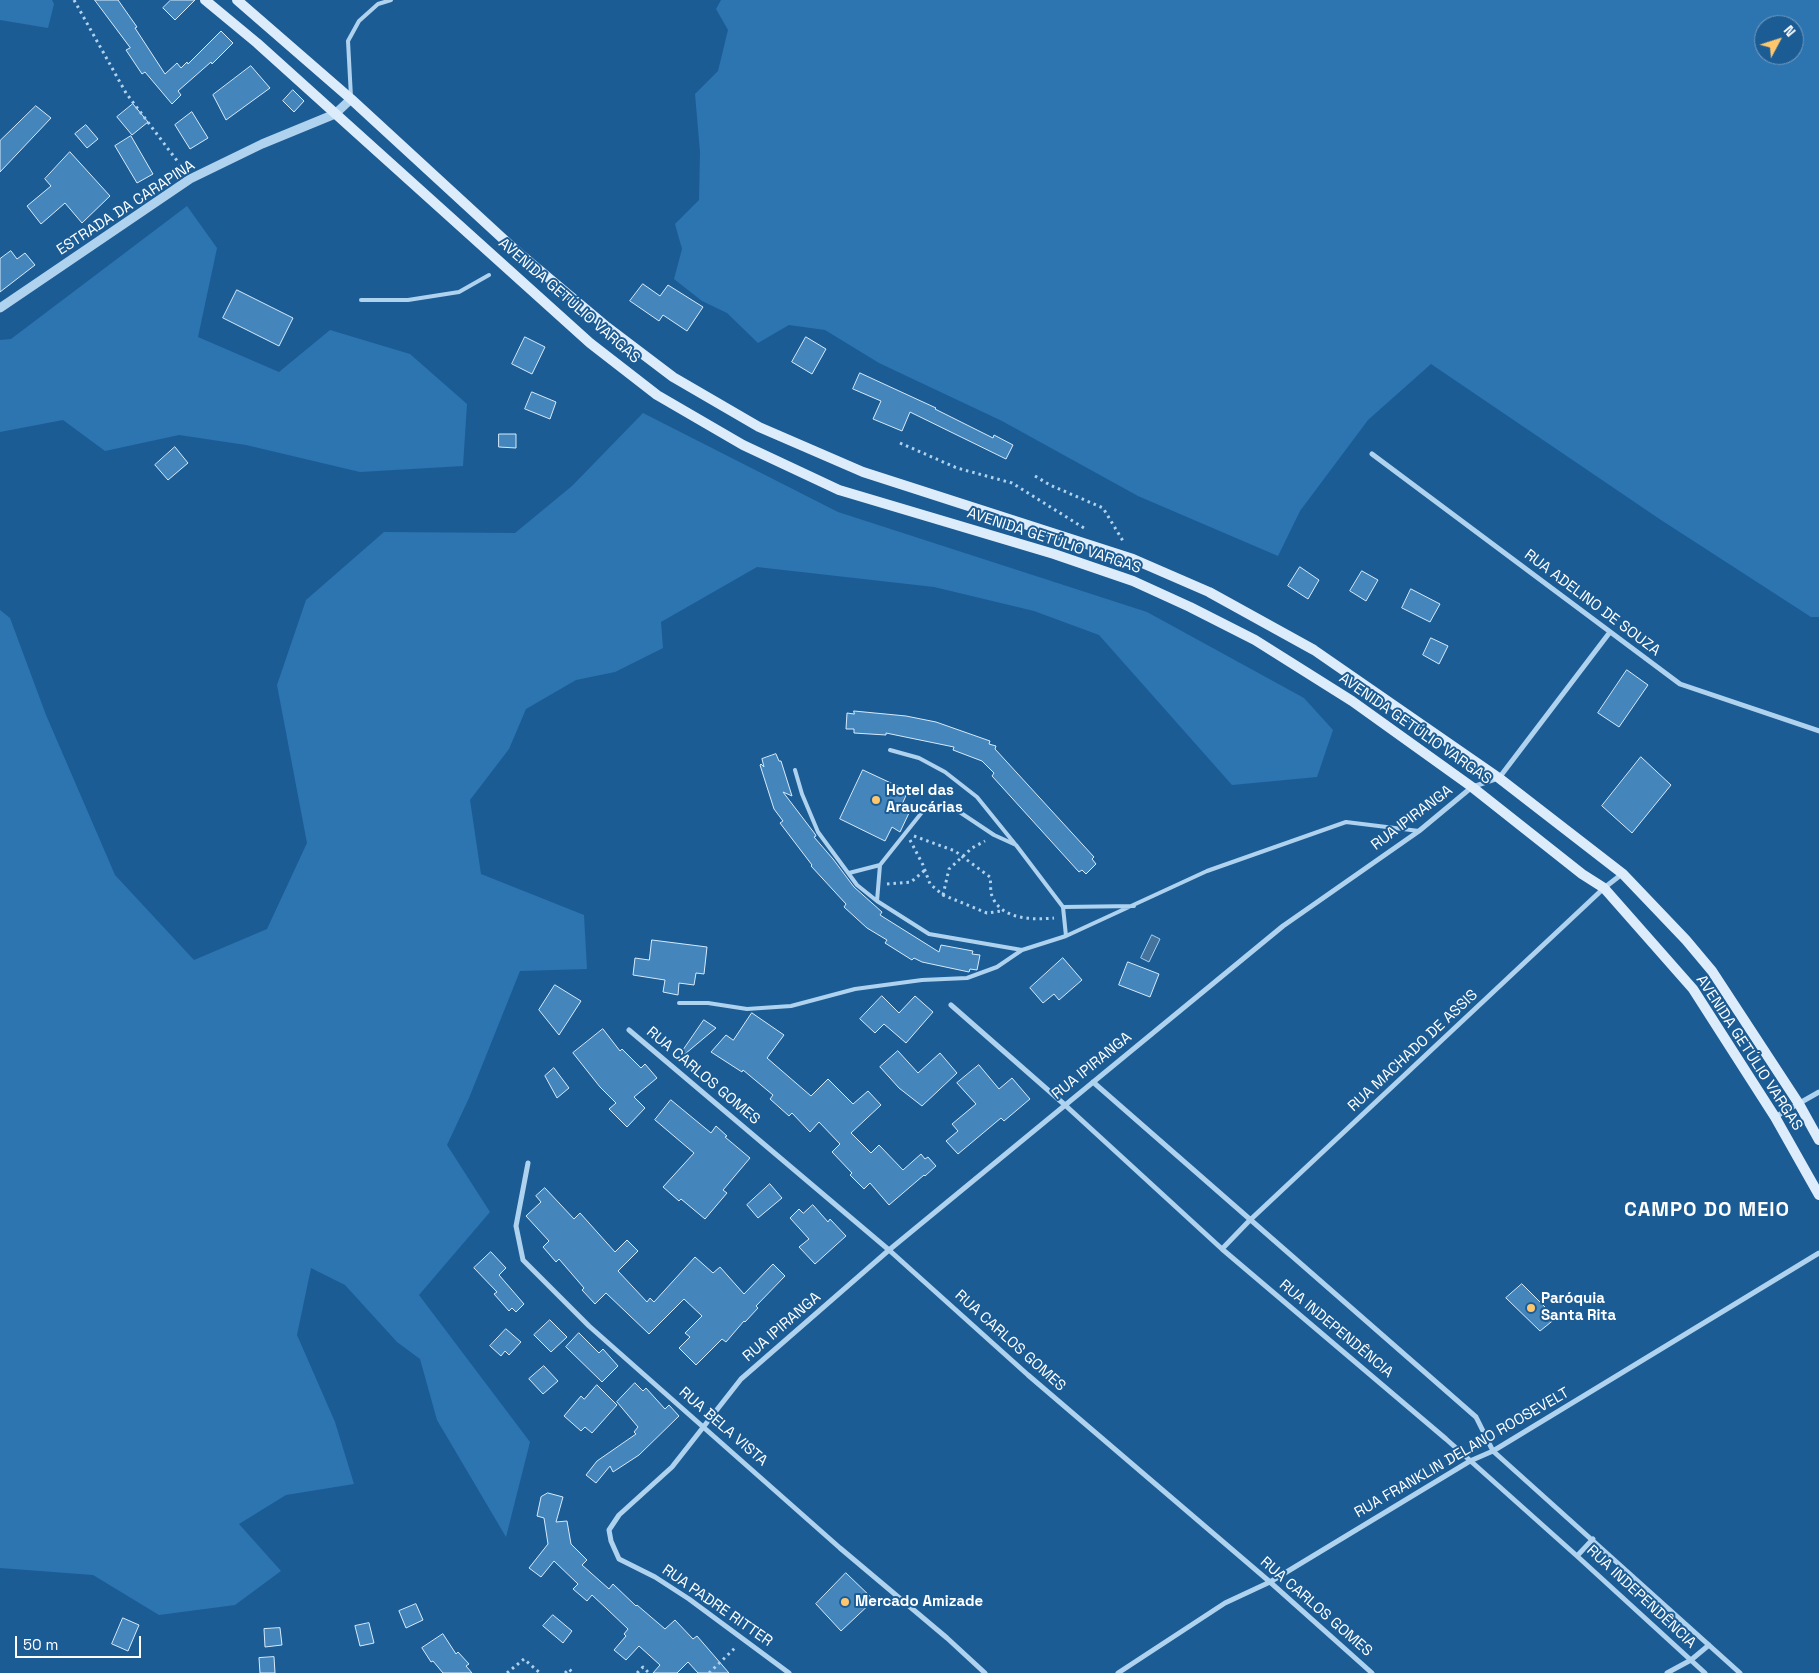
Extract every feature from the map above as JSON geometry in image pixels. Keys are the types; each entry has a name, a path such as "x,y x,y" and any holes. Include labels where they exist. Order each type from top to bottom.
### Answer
{"main road":[{"name":"AVENIDA GETÚLIO VARGAS","path":"205,0 257,43 497,265 657,396 743,445 839,490 1054,554 1133,581 1190,606 1254,640 1352,701 1472,788 1582,874 1604,888 1693,989 1774,1117 1819,1195"},
{"name":"AVENIDA GETÚLIO VARGAS","path":"237,0 351,99 513,248 607,327 673,377 759,427 863,472 1133,559 1209,592 1314,650 1499,778 1623,874 1686,940 1712,971 1799,1104 1819,1140"}],"street":[{"name":"ESTRADA DA CARAPINA","path":"0,308 190,178 262,144 335,114 351,99"},
{"name":"RUA ADELINO DE SOUZA","path":"1372,454 1680,684 1819,731"},
{"path":"1499,778 1610,632"},
{"name":"RUA IPIRANGA","path":"611,1542 609,1530 619,1514 672,1467 740,1379 889,1250 1283,926 1419,831 1472,788 1499,778"},
{"name":"RUA MACHADO DE ASSIS","path":"1222,1249 1249,1221 1604,888 1623,874"},
{"name":"RUA INDEPENDÊNCIA","path":"951,1005 1065,1105 1222,1249 1470,1461 1705,1673"},
{"name":"RUA CARLOS GOMES","path":"629,1030 889,1250 1028,1375 1270,1582 1372,1673"},
{"name":"RUA INDEPENDÊNCIA","path":"1093,1082 1249,1221 1476,1418 1494,1451 1740,1673"},
{"path":"1774,1117 1819,1092"},
{"name":"RUA BELA VISTA","path":"528,1163 516,1226 522,1260 589,1326 840,1548 947,1638 985,1673"},
{"name":"RUA FRANKLIN DELANO ROOSEVELT","path":"1118,1673 1225,1603 1270,1582 1470,1461 1494,1451 1819,1253"},
{"path":"1577,1556 1593,1539"},
{"name":"RUA PADRE RITTER","path":"611,1542 619,1559 662,1581 745,1639 789,1673"},
{"path":"1667,1673 1691,1660 1709,1645"}],"lane":[{"path":"351,99 348,41 360,21 378,4 391,0"},
{"path":"361,300 408,300 459,292 489,275"},
{"path":"890,750 919,758 945,772 977,797 1063,907 1066,936"},
{"path":"795,770 802,794 818,832 857,885 877,901 929,934 1022,950"},
{"path":"877,901 880,865 923,811 938,805 956,809 994,836 1016,845"},
{"path":"679,1003 708,1003 747,1009 790,1006 855,989 922,980 967,978 997,967 1022,950 1066,936 1207,872 1346,822 1419,831"},
{"path":"849,873 880,865"},
{"path":"1063,907 1134,906"}],"path":[{"path":"74,0 126,93 190,178"},
{"path":"900,443 957,468 1012,483 1085,529"},
{"path":"1035,476 1050,485 1103,508 1133,559"},
{"path":"906,833 955,851 990,877 992,896 1002,911"},
{"path":"906,833 930,884 943,895 987,913 1002,911 1032,920 1054,918 1065,922"},
{"path":"943,895 949,869 972,848 994,836"},
{"path":"879,885 911,882 925,870"},
{"path":"709,1673 745,1639"},
{"path":"507,1673 524,1659 540,1673"},
{"path":"637,1673 643,1667 650,1673"},
{"path":"564,1673 569,1669 573,1673"}],"shaded area":[{"path":"0,0 52,0 54,4 48,28 0,20"},
{"path":"721,0 1819,0 1819,617 1811,617 1661,520 1431,364 1368,420 1300,511 1278,556 1138,496 1002,421 879,363 825,330 789,325 758,343 727,313 702,301 674,279 682,249 675,224 699,200 700,152 695,94 718,71 728,30 716,9"},
{"path":"187,206 217,248 198,337 279,372 330,330 410,354 467,404 463,466 360,472 246,445 179,435 105,451 63,420 0,432 0,340 11,339"},
{"path":"643,413 838,512 1147,612 1304,698 1333,730 1317,777 1232,785 1099,635 1034,611 934,587 757,567 661,622 663,648 615,672 576,680 526,709 509,749 470,800 481,874 584,915 587,969 520,971 469,1098 447,1145 490,1212 419,1295 530,1442 506,1537 437,1420 420,1359 397,1342 345,1285 311,1268 297,1335 335,1422 354,1484 286,1495 239,1524 281,1571 235,1605 159,1615 93,1575 0,1568 0,610 10,618 46,715 115,875 194,960 267,929 307,843 277,685 306,600 384,532 515,533 572,486"},
{"path":"1152,935 1160,939 1149,962 1141,958"}],"building":[{"path":"95,0 118,0 137,27 135,28 165,74 177,63 181,68 187,62 188,64 221,31 233,43 212,64 211,62 178,91 181,95 172,104 145,72 142,74 126,50 130,48"},
{"path":"171,0 195,0 175,20 163,8"},
{"path":"251,66 270,88 226,120 213,95"},
{"path":"293,90 304,101 294,112 283,101"},
{"path":"133,104 148,122 132,135 117,117"},
{"path":"36,106 51,118 0,172 0,141"},
{"path":"192,112 208,138 190,149 175,125"},
{"path":"86,125 98,139 87,148 75,134"},
{"path":"131,136 153,174 137,183 115,146"},
{"path":"70,152 110,196 82,223 65,203 41,224 27,206 51,186 45,179"},
{"path":"11,251 17,259 25,253 35,265 0,292 0,259"},
{"path":"643,284 660,296 668,285 703,307 687,331 663,315 659,321 630,301"},
{"path":"237,290 293,318 279,346 223,318"},
{"path":"525,337 545,347 532,374 512,364"},
{"path":"806,337 826,349 812,374 792,362"},
{"path":"860,373 936,408 993,438 994,435 1013,445 1006,459 910,412 902,431 873,419 881,401 853,389"},
{"path":"532,392 556,402 550,419 525,409"},
{"path":"499,434 516,434 516,448 499,447"},
{"path":"175,447 188,463 168,480 155,465"},
{"path":"1300,567 1319,580 1308,599 1288,586"},
{"path":"1362,571 1378,580 1366,601 1350,591"},
{"path":"1411,589 1440,604 1430,622 1402,608"},
{"path":"1431,638 1448,646 1439,664 1423,655"},
{"path":"1627,670 1648,685 1619,727 1598,713"},
{"path":"854,711 906,716 936,722 990,741 989,744 996,746 995,749 1094,857 1092,859 1096,864 1086,874 1082,870 1079,872 992,776 994,773 982,761 953,750 954,747 886,733 886,735 854,733 854,729 846,729 847,713 854,714"},
{"path":"776,754 779,761 781,761 792,796 783,792 815,834 816,836 814,837 854,887 882,912 880,915 939,952 941,945 973,951 972,954 980,955 977,970 970,969 969,972 922,962 914,958 912,960 885,943 887,940 867,928 844,907 846,904 811,866 780,823 783,821 774,809 760,765 764,767 762,759"},
{"path":"1641,757 1671,785 1632,833 1602,806"},
{"name":"Hotel das Araucárias","path":"863,770 908,791 900,809 909,813 900,832 892,827 885,841 840,819"},
{"path":"652,940 707,947 704,974 696,973 694,985 679,983 678,995 663,992 665,980 633,975 635,958 649,960"},
{"path":"1063,958 1082,980 1059,1000 1054,994 1043,1003 1030,988"},
{"path":"1128,962 1159,974 1150,997 1119,985"},
{"path":"555,985 581,1001 559,1035 539,1010"},
{"path":"882,996 899,1013 915,996 933,1012 906,1043 884,1024 875,1033 860,1019"},
{"path":"752,1013 784,1035 767,1058 811,1096 828,1079 853,1104 868,1091 881,1105 851,1133 871,1153 879,1145 903,1170 921,1154 925,1159 928,1157 936,1166 889,1205 870,1183 864,1189 832,1152 840,1144 819,1122 810,1132 792,1113 789,1116 770,1099 773,1095 743,1070 742,1072 711,1052 726,1035 733,1040"},
{"path":"704,1020 716,1028 685,1054 682,1052"},
{"path":"603,1029 620,1051 622,1049 641,1068 645,1064 657,1078 634,1097 645,1108 627,1127 609,1109 616,1103 600,1087 573,1053"},
{"path":"898,1051 918,1073 940,1053 957,1073 922,1106 899,1088 880,1067"},
{"path":"979,1065 999,1089 1012,1078 1030,1099 1004,1121 1001,1118 958,1154 946,1141 958,1131 952,1124 976,1104 957,1083"},
{"path":"554,1068 569,1088 557,1098 545,1076"},
{"path":"671,1100 711,1133 716,1126 727,1136 725,1137 750,1158 723,1190 727,1193 705,1219 663,1187 694,1153 655,1120"},
{"path":"770,1184 782,1198 758,1218 747,1205"},
{"path":"545,1188 574,1219 580,1213 615,1252 627,1240 638,1251 618,1271 647,1302 650,1298 654,1302 695,1257 713,1273 720,1267 744,1294 773,1264 785,1276 756,1306 758,1308 726,1342 722,1339 696,1365 679,1348 690,1337 685,1333 702,1316 684,1299 649,1334 606,1293 595,1304 559,1259 556,1262 543,1247 549,1241 526,1216 541,1202 536,1196"},
{"path":"813,1205 828,1222 830,1219 846,1236 815,1264 799,1247 809,1239 790,1218 799,1209 803,1213"},
{"path":"491,1252 506,1268 499,1275 524,1304 516,1312 512,1308 509,1311 494,1294 497,1292 474,1268"},
{"name":"Paróquia Santa Rita","path":"1522,1284 1556,1318 1540,1331 1506,1298"},
{"path":"550,1320 567,1337 551,1352 534,1335"},
{"path":"506,1329 521,1342 509,1355 505,1351 501,1356 490,1346"},
{"path":"579,1333 599,1353 603,1349 618,1366 602,1382 566,1347"},
{"path":"544,1366 558,1381 543,1394 529,1379"},
{"path":"635,1383 643,1391 646,1388 665,1409 669,1405 679,1416 639,1455 613,1472 610,1466 596,1483 586,1475 597,1461 636,1434 634,1432 638,1427 617,1402"},
{"path":"597,1385 617,1405 592,1433 585,1427 581,1431 564,1416 581,1396 584,1399"},
{"path":"548,1493 563,1497 556,1522 567,1521 571,1544 587,1560 582,1565 609,1589 613,1584 636,1606 665,1629 675,1620 693,1639 697,1636 729,1673 698,1673 688,1662 677,1673 653,1673 660,1665 639,1646 626,1660 614,1650 626,1636 624,1634 628,1629 607,1609 592,1595 587,1601 573,1589 578,1584 554,1561 541,1577 529,1568 548,1544 544,1518 537,1516 541,1497"},
{"name":"Mercado Amizade","path":"846,1573 874,1600 841,1631 816,1604"},
{"path":"416,1604 423,1620 406,1628 399,1611"},
{"path":"553,1615 572,1631 563,1643 543,1626"},
{"path":"123,1618 139,1625 128,1651 112,1644"},
{"path":"369,1623 374,1643 360,1646 355,1626"},
{"path":"280,1628 282,1645 265,1647 264,1629"},
{"path":"443,1634 456,1654 458,1652 469,1664 466,1666 472,1673 443,1673 433,1661 431,1662 422,1648"},
{"path":"274,1657 275,1673 260,1673 259,1658"}],"place":[{"name":"Hotel das Araucárias","path":"876,800"},
{"name":"Paróquia Santa Rita","path":"1531,1308"},
{"name":"Mercado Amizade","path":"845,1602"}],"district":[{"name":"CAMPO DO MEIO","path":"1707,1211"}]}
